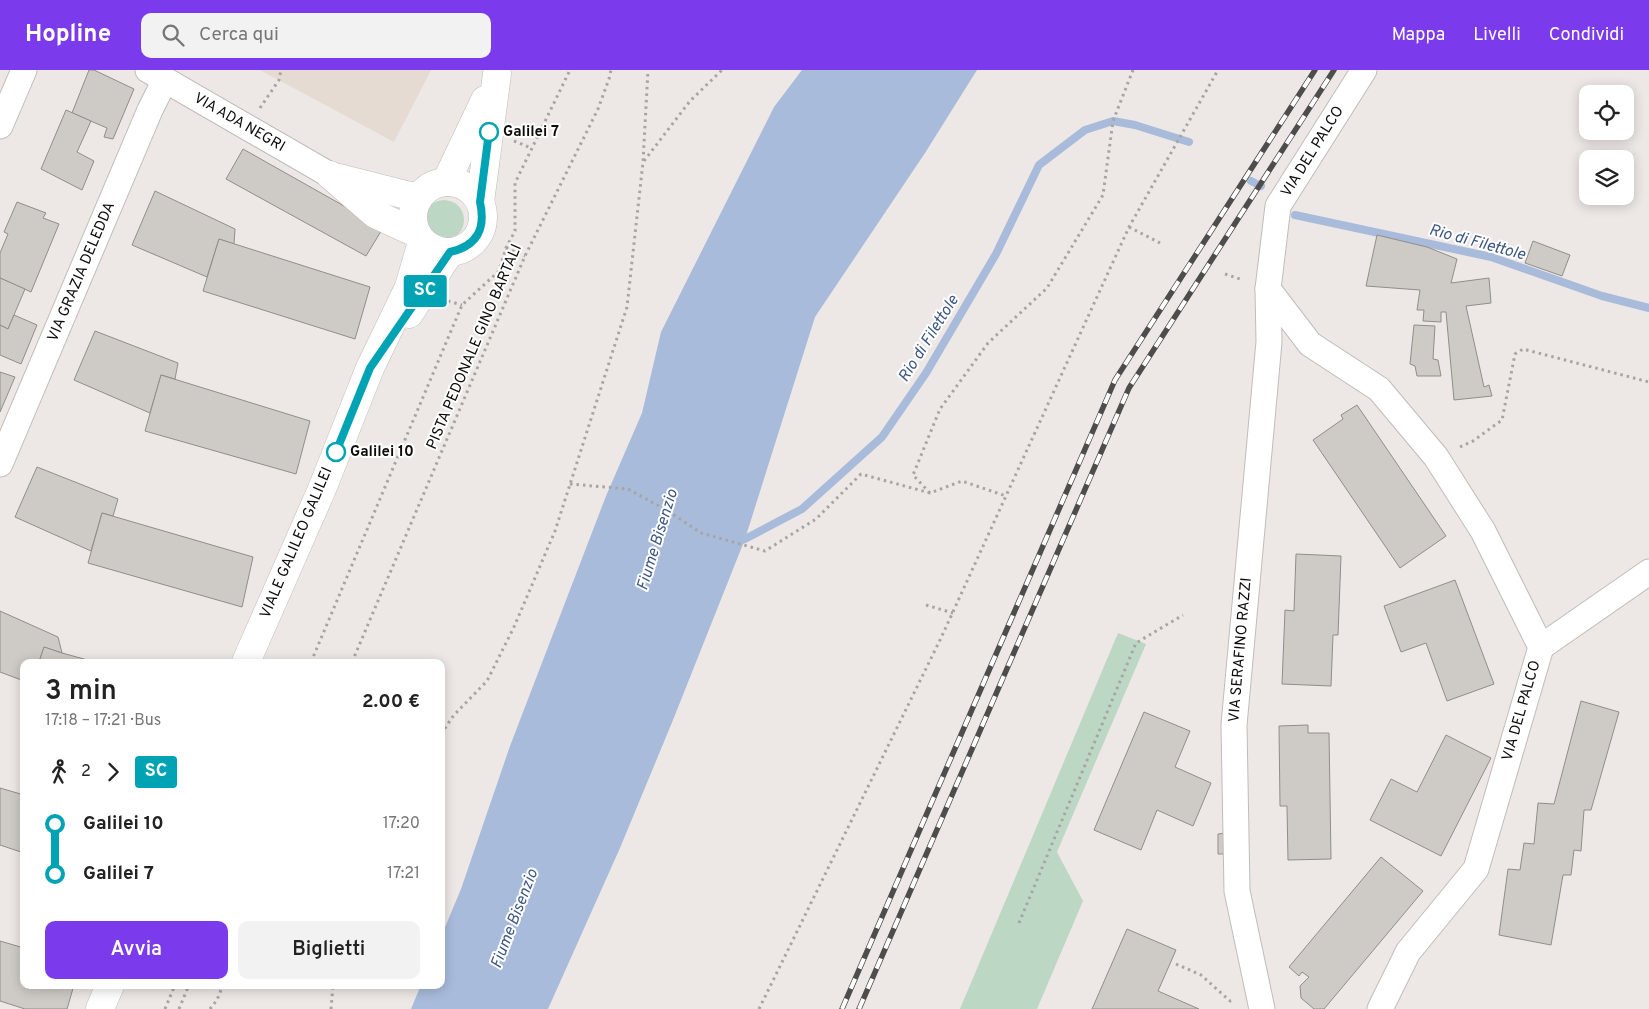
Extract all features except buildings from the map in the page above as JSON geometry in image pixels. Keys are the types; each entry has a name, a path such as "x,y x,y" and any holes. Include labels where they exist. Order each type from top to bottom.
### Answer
{"main road":[{"path":"446,182 499,72"},
{"path":"330,175 375,214 419,237 430,248 440,252 450,252 461,249 471,243 478,235 482,224 480,202 499,72"},
{"path":"330,175 418,198 435,184 457,183 466,187 480,202"},
{"name":"VIALE GALILEO GALILEI","path":"247,659 322,489 370,368 409,287 419,237 413,221 413,209 418,198"},
{"name":"VIALE GALILEO GALILEI","path":"370,368 450,252"},
{"path":"100,1009 108,989"}],"street":[{"path":"0,126 24,70"},
{"name":"VIA DEL PALCO","path":"1364,70 1278,206 1268,288 1310,344 1379,389 1436,457 1483,531 1541,647 1476,870 1408,952 1380,1009"},
{"name":"VIA ADA NEGRI","path":"157,75 330,175"},
{"name":"VIA GRAZIA DELEDDA","path":"0,464 150,110 157,75"},
{"name":"VIA SERAFINO RAZZI","path":"1261,1002 1237,891 1234,725 1269,342 1268,288"},
{"path":"1269,342 1310,344"},
{"path":"1541,647 1649,572"}],"path":[{"path":"248,127 279,80 280,70"},
{"path":"312,659 462,305 499,271 506,248 515,231 515,183 570,70"},
{"name":"PISTA PEDONALE GINO BARTALI","path":"353,659 525,256 598,109 610,70"},
{"path":"445,728 454,715 487,680 514,627 555,531 627,307 643,162 648,70"},
{"path":"643,162 690,101 722,70"},
{"path":"930,493 913,475 940,410 988,343 1047,288 1103,195 1113,121 1133,70"},
{"path":"759,1009 953,613 1129,228 1218,70"},
{"path":"1129,228 1160,242"},
{"path":"506,248 525,256"},
{"path":"1436,457 1474,441 1502,420 1515,354 1523,349 1649,382"},
{"path":"570,484 628,489 701,532 765,551 816,519 861,474 930,493 962,481 1006,496"},
{"path":"926,605 953,613"},
{"path":"1019,923 1136,643 1183,615"},
{"path":"1176,964 1201,975 1230,1001 1261,1002"},
{"path":"165,1009 173,989"},
{"path":"179,1009 187,989"},
{"path":"210,1009 217,1000 221,989"},
{"path":"332,1009 333,989"}],"shaded area":[{"path":"260,70 431,70 394,142"}],"green space":[{"path":"444,200 458,206 464,220 458,234 444,240 430,234 424,220 430,206"},
{"path":"1118,633 1146,644 1057,852 1083,901 1037,1009 960,1009"}],"water":[{"name":"Fiume Bisenzio","path":"802,70 977,70 925,153 815,317 745,539 620,848 548,1009 411,1009 419,989 445,989 445,927 461,889 510,746 606,496 642,413 661,332 774,107"}],"waterway":[{"name":"Rio di Filettole","path":"737,541 745,539 802,509 882,437 926,373 996,254 1039,165 1085,130 1113,121 1135,125 1189,142"},
{"name":"Rio di Filettole","path":"1251,181 1261,186"},
{"name":"Rio di Filettole","path":"1295,215 1491,257 1602,296 1649,308"}],"railway":[{"path":"842,1009 1115,380 1315,70"},
{"path":"859,1009 1129,388 1334,70"}],"bus line":[{"name":"SC","path":"336,452 370,368 450,252 461,249 471,243 478,235 482,224 480,202 489,132"}],"place":[{"name":"Galilei 7","path":"489,132"},
{"name":"Galilei 10","path":"336,452"}]}
